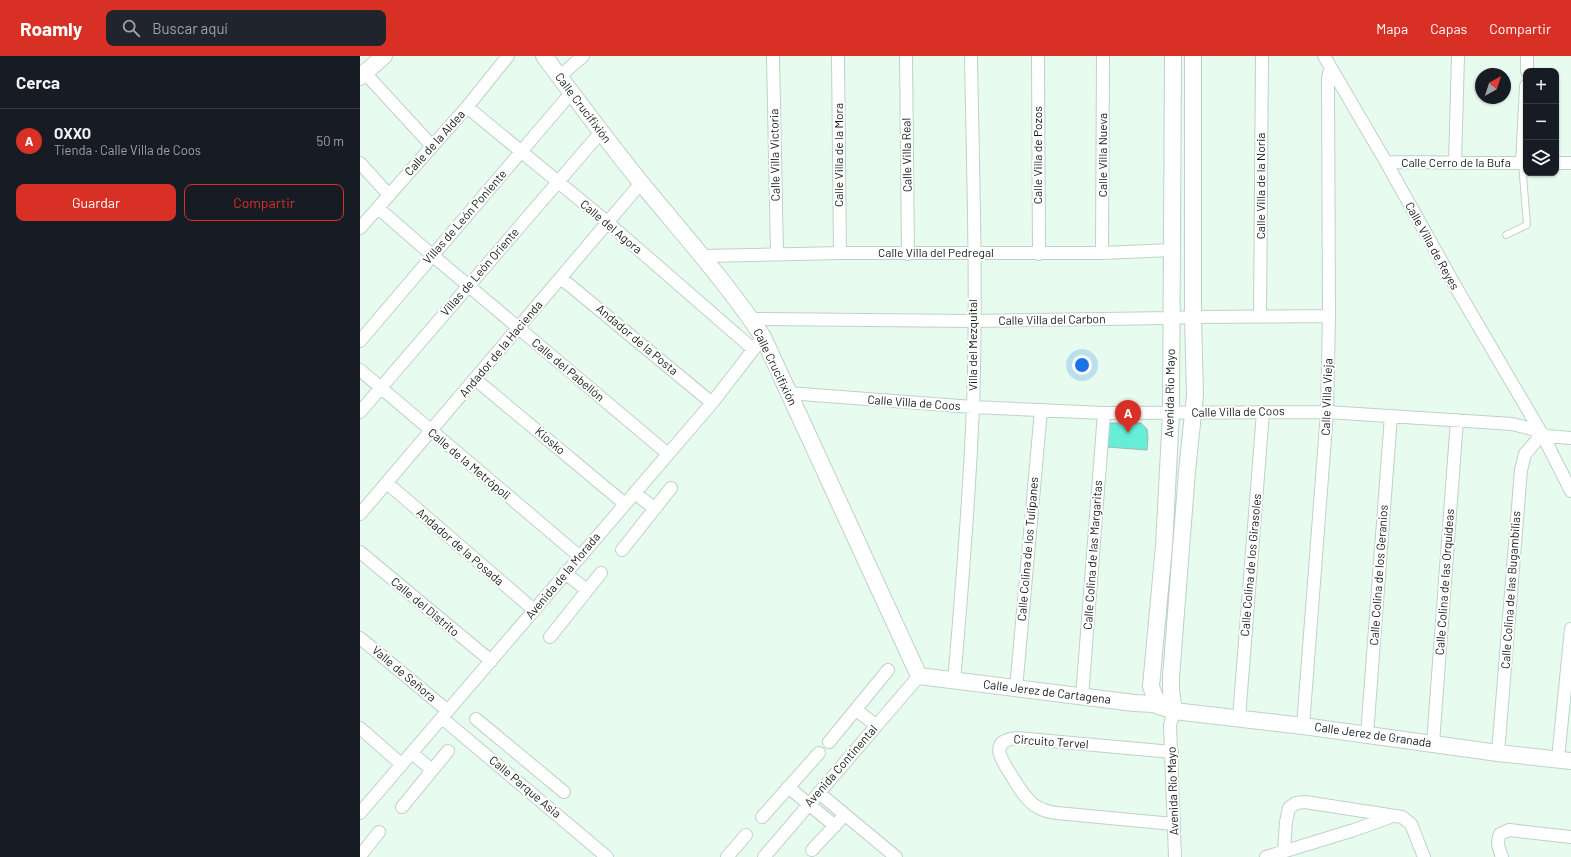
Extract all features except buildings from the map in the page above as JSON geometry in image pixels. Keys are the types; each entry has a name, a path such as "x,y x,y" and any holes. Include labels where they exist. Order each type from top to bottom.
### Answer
{"street":[{"path":"384,56 362,75 432,146"},
{"name":"Calle de la Aldea","path":"360,228 467,107 508,56"},
{"name":"Calle Crucifixión","path":"544,56 641,183 702,256 751,319 758,343 788,393 919,676"},
{"path":"559,76 583,56"},
{"name":"Calle Villa Victoria","path":"773,56 777,254"},
{"name":"Calle Villa de la Mora","path":"838,56 840,253"},
{"name":"Calle Villa Real","path":"906,56 908,254"},
{"name":"Villa del Mezquital","path":"954,681 966,537 973,407 974,253 971,56"},
{"name":"Calle Villa de Pozos","path":"1038,56 1039,254"},
{"name":"Calle Villa Nueva","path":"1102,253 1103,56"},
{"name":"Avenida Río Mayo","path":"1169,714 1154,695 1152,686 1164,546 1171,413 1172,56"},
{"name":"Avenida Río Mayo","path":"1175,857 1172,752 1169,714 1187,471 1194,413 1196,373 1193,316 1193,56"},
{"name":"Calle Villa de la Noria","path":"1260,316 1262,56"},
{"name":"Calle Villa de Reyes","path":"1324,56 1386,162 1458,292 1542,434 1571,491"},
{"path":"1456,163 1458,56"},
{"path":"1527,56 1527,68"},
{"name":"Calle Villa Vieja","path":"1303,726 1327,412 1329,316 1328,79 1329,73 1332,70"},
{"name":"Villas de León Poniente","path":"360,341 571,93"},
{"path":"1525,140 1526,104"},
{"name":"Calle del Agora","path":"467,107 758,343"},
{"name":"Villas de León Oriente","path":"360,412 601,132"},
{"name":"Calle Cerro de la Bufa","path":"1386,162 1523,163"},
{"path":"360,163 389,195"},
{"path":"1559,163 1571,163"},
{"name":"Andador de la Hacienda","path":"360,514 641,183"},
{"name":"Calle del Pabellón","path":"378,208 468,286 668,454"},
{"name":"Calle Villa del Pedregal","path":"702,256 840,253 1039,254 1171,250"},
{"name":"Andador de la Posta","path":"561,278 712,403"},
{"name":"Calle Villa del Carbon","path":"751,319 973,321 1171,318 1193,316 1329,316"},
{"name":"Avenida de la Morada","path":"360,813 579,556 712,403 758,343"},
{"name":"Calle de la Metrópoli","path":"360,370 579,556"},
{"name":"Kiosko","path":"475,378 625,504"},
{"name":"Calle Villa de Coos","path":"788,393 973,407 1104,413 1327,412 1512,424 1532,429 1542,434 1571,438"},
{"name":"Calle Colina de los Tulipanes","path":"1016,689 1041,410"},
{"name":"Calle Colina de los Girasoles","path":"1239,718 1263,412"},
{"name":"Calle Colina de las Margaritas","path":"1082,697 1104,413"},
{"name":"Calle Colina de los Geranios","path":"1367,735 1391,416"},
{"name":"Calle Colina de las Orquídeas","path":"1433,743 1457,420"},
{"name":"Calle Colina de las Bugambilias","path":"1498,752 1521,470 1525,454 1542,434"},
{"name":"Andador de la Posada","path":"387,483 534,610"},
{"path":"622,550 671,488"},
{"path":"635,493 655,509"},
{"name":"Calle del Distrito","path":"360,552 491,661"},
{"path":"565,573 587,590"},
{"path":"550,637 601,573"},
{"path":"1564,760 1571,629"},
{"name":"Valle de Señora","path":"360,638 445,714"},
{"path":"828,742 888,670"},
{"name":"Calle Jerez de Cartagena","path":"919,676 1082,697 1143,703 1169,714"},
{"name":"Avenida Continental","path":"764,857 919,676"},
{"path":"856,710 876,725"},
{"name":"Calle Parque Asia","path":"445,714 507,771 607,857"},
{"name":"Calle Jerez de Granada","path":"1169,714 1239,718 1564,760"},
{"path":"476,719 564,792"},
{"path":"360,728 402,764"},
{"name":"Circuito Tervel","path":"1172,752 1017,738 1005,740 1001,743 999,748 1002,761 1022,792 1040,809 1057,813 1173,824"},
{"path":"402,807 448,751"},
{"path":"412,753 432,770"},
{"path":"762,817 818,753"},
{"path":"507,771 519,756"},
{"path":"788,787 835,826"},
{"path":"819,793 896,857"},
{"path":"1284,852 1289,808 1296,803 1306,802 1402,817 1411,824 1424,857"},
{"path":"812,850 845,816"},
{"path":"1266,857 1394,816"},
{"path":"1502,857 1498,844 1498,838 1500,834 1505,831 1516,830 1571,837"},
{"path":"361,852 379,832"},
{"path":"727,857 746,835"}],"lane":[{"path":"1506,235 1527,225 1525,176"}],"place":[{"name":"OXXO","path":"1128,433"}]}
